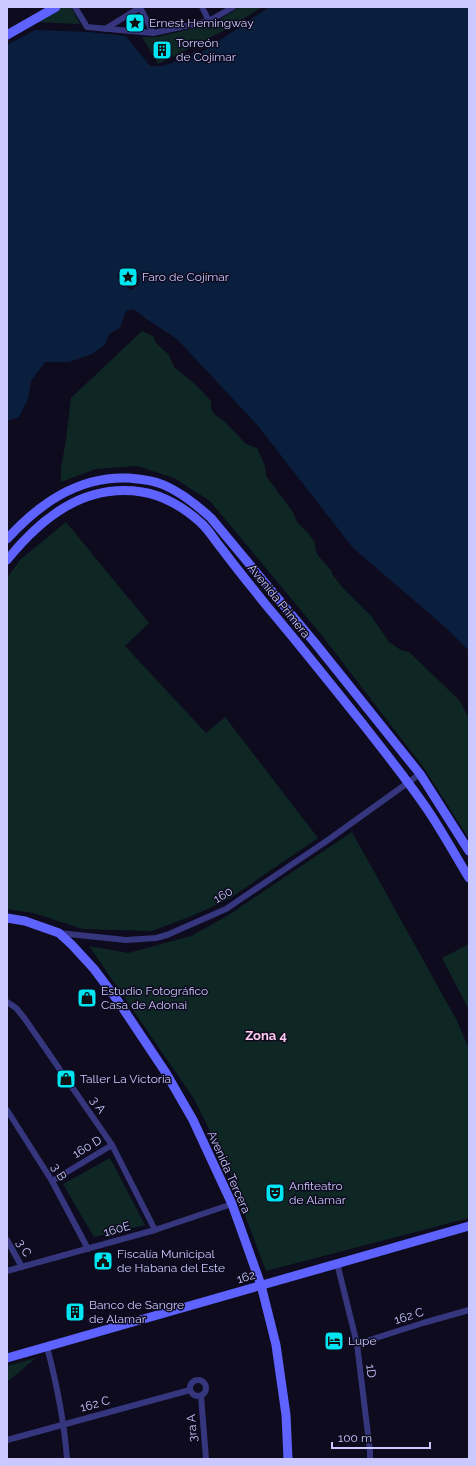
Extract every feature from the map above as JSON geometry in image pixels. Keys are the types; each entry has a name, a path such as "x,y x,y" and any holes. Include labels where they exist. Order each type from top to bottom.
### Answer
{"street":[{"path":"7,35 56,7"},
{"path":"75,7 87,27 153,33 210,21 233,7"},
{"path":"105,29 140,7 153,33"},
{"path":"202,7 210,21"},
{"name":"Avenida Primera","path":"7,539 21,524 56,496 81,484 113,477 143,479 163,485 181,493 212,518 316,643 420,774 469,851"},
{"name":"Avenida Primera","path":"7,560 25,538 63,508 78,500 101,492 142,492 167,500 183,509 204,527 306,652 408,783 428,810 469,878"},
{"path":"56,496 63,508"},
{"path":"204,527 212,518"},
{"path":"306,652 316,643"},
{"name":"160","path":"7,918 25,921 59,933 126,940 156,938 167,935 226,909 328,840 420,774"},
{"name":"Avenida Tercera","path":"59,933 94,969 118,1001 166,1073 193,1120 232,1204 261,1285 276,1345 286,1415 288,1459"},
{"name":"3 A","path":"7,1002 16,1008 26,1019 112,1145 155,1230"},
{"name":"3 B","path":"7,1110 52,1181 88,1249"},
{"name":"160 D","path":"52,1181 112,1145"},
{"name":"160E","path":"7,1271 155,1230 232,1204"},
{"name":"162","path":"7,1358 469,1226"},
{"name":"3 C","path":"7,1240 22,1267"},
{"name":"1D","path":"337,1263 357,1344 370,1459"},
{"name":"162 C","path":"357,1344 469,1310"},
{"path":"48,1347 57,1384 64,1424 67,1459"},
{"path":"198,1380 201,1381 206,1387 205,1392 201,1396 196,1396 190,1390 192,1382 198,1380"},
{"name":"162 C","path":"7,1440 190,1390"},
{"name":"3ra A","path":"201,1396 206,1459"}],"green space":[{"path":"62,7 71,7 80,24 35,22"},
{"path":"240,7 262,7 225,30 158,64 142,37 157,37 212,24"},
{"path":"142,331 153,336 156,343 169,355 174,367 194,383 211,401 211,408 214,414 225,422 246,444 257,448 265,466 266,476 293,512 297,522 315,543 316,552 331,570 332,574 343,588 372,617 389,642 401,650 409,652 459,700 469,718 469,839 424,768 323,637 210,501 174,478 137,466 96,469 61,482 61,468 71,398"},
{"path":"66,522 149,623 125,646 206,733 225,717 318,838 229,899 192,916 152,931 83,929 33,913 7,909 7,578 20,560"},
{"path":"352,832 456,1019 469,1049 469,1218 266,1271 229,1169 194,1099 89,946 128,953 191,936 227,916"},
{"path":"469,944 469,1010 442,958"},
{"path":"110,1158 145,1225 94,1237 63,1184"},
{"path":"36,1358 7,1382 7,1366"}],"water":[{"path":"269,7 469,7 469,651 445,627 353,548 258,426 177,339 134,309 126,311 120,328 109,334 105,345 92,354 69,362 45,362 31,381 28,399 19,417 7,421 7,45 35,30 89,32 126,36 150,66 163,66 204,51","holes":["126,268 133,270 140,279 138,285 131,290 119,280 117,275 121,270"]}],"place":[{"name":"Ernest Hemingway","path":"135,23"},
{"name":"Torreón de Cojímar","path":"162,50"},
{"name":"Faro de Cojímar","path":"128,277"},
{"name":"Estudio Fotográfico Casa de Adonai","path":"87,998"},
{"name":"Taller La Victoria","path":"66,1079"},
{"name":"Anfiteatro de Alamar","path":"275,1193"},
{"name":"Fiscalía Municipal de Habana del Este","path":"103,1261"},
{"name":"Banco de Sangre de Alamar","path":"75,1312"},
{"name":"Lupe","path":"334,1341"}],"district":[{"name":"Zona 4","path":"266,1035"}]}
